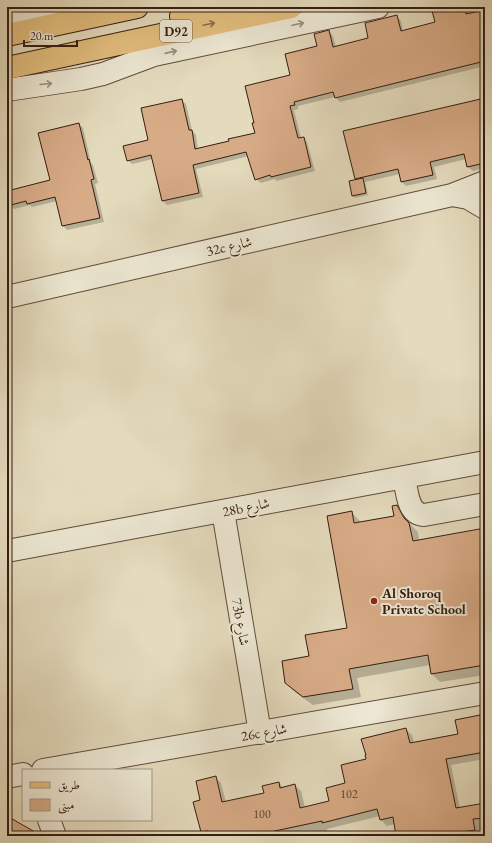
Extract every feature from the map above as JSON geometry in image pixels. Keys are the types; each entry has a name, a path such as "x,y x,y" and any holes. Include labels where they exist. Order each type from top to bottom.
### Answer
{"main road":[{"path":"7,35 137,7"},
{"path":"62,56 80,42 103,32 216,7"},
{"name":"D92","path":"7,68 291,7"}],"street":[{"path":"7,21 67,7"},
{"path":"7,90 81,79 103,74 154,55 378,7"},
{"name":"32c شارع","path":"7,297 452,195 485,182"},
{"path":"452,195 468,198 485,208"},
{"name":"28b شارع","path":"7,551 485,462"},
{"path":"404,477 412,509 419,515 485,504"},
{"name":"73b شارع","path":"223,511 260,733"},
{"name":"26c شارع","path":"49,769 485,693"},
{"path":"7,777 22,774"},
{"path":"49,821 55,836"}],"building":[{"path":"431,7 465,7 466,14 485,10 485,61 335,98 333,92 294,102 295,105 290,106 298,138 304,137 311,167 271,177 270,175 255,180 246,152 193,165 199,193 162,201 151,155 127,161 123,146 148,140 141,108 182,99 189,130 192,130 195,149 255,133 245,86 290,75 285,54 317,46 314,34 329,30 333,47 368,38 365,23 397,15 401,31 435,22"},
{"path":"485,98 485,163 467,167 464,154 430,162 433,175 401,182 398,169 355,179 343,131"},
{"path":"79,123 94,179 91,180 100,218 62,226 55,197 27,204 26,201 7,206 7,191 50,180 38,133"},
{"path":"363,178 366,193 352,196 349,181"},
{"path":"397,505 404,518 409,523 413,541 485,528 485,634 482,634 485,649 485,665 431,674 428,655 349,669 353,689 303,697 285,683 282,661 309,656 305,635 347,628 327,516 352,511 354,523 394,516 392,506"},
{"path":"480,715 485,737 485,752 446,759 456,808 485,803 485,818 473,819 475,830 437,836 396,836 393,817 380,820 377,809 322,823 322,821 251,836 209,836 208,831 201,832 193,802 200,800 196,781 216,776 222,802 264,793 262,786 279,782 280,788 295,784 300,808 329,801 326,788 345,783 341,765 366,759 361,739 406,728 410,743 458,734 455,720"},
{"path":"7,816 42,836 7,836"}],"place":[{"name":"Al Shoroq Private School","path":"374,601"}]}
